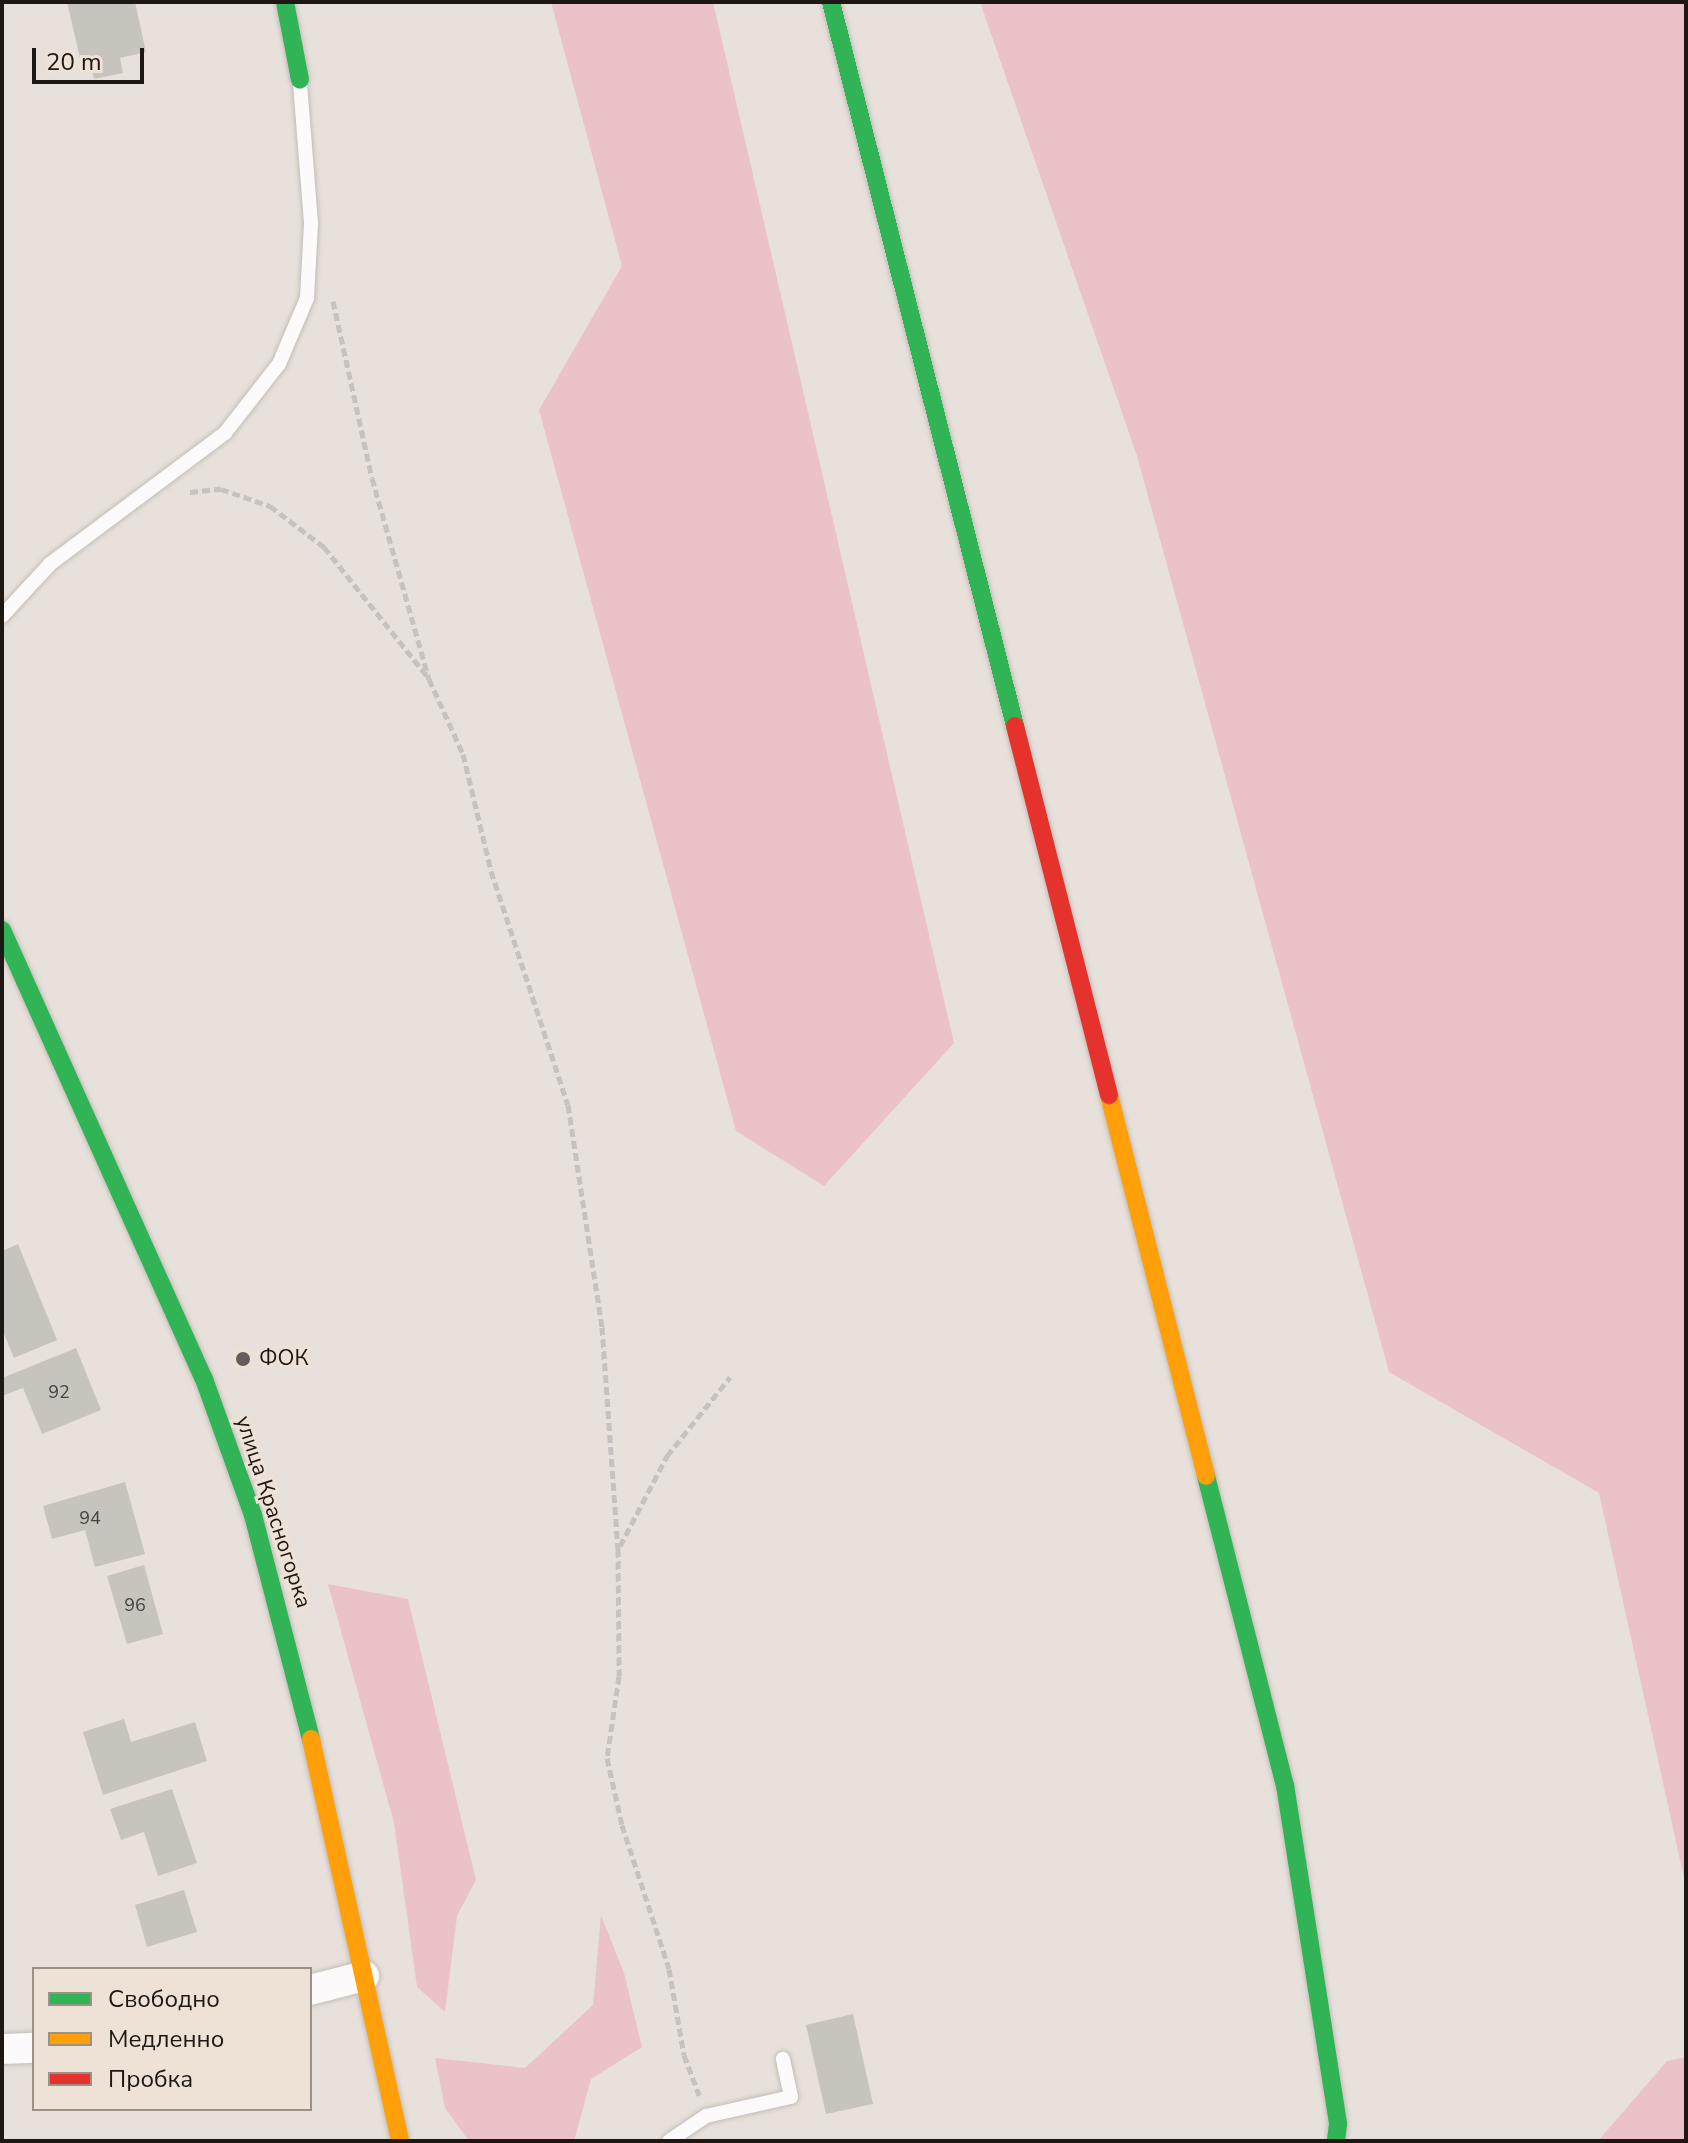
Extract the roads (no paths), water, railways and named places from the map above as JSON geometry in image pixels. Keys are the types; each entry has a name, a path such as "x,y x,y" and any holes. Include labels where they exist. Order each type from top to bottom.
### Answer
{"main road":[{"path":"285,2 300,80"},
{"path":"831,2 1285,1785 1338,2124 1336,2141"},
{"name":"улица Красногорка","path":"2,930 147,1244 253,1515 298,1680 400,2141"}],"street":[{"path":"312,1989 364,1976"},
{"path":"2,2049 32,2048"}],"lane":[{"path":"2,616 50,564 148,495 225,433 279,364 307,298 311,223 300,80"},
{"path":"669,2141 706,2116 791,2097 783,2059"}],"place":[{"name":"ФОК","path":"243,1359"}]}
